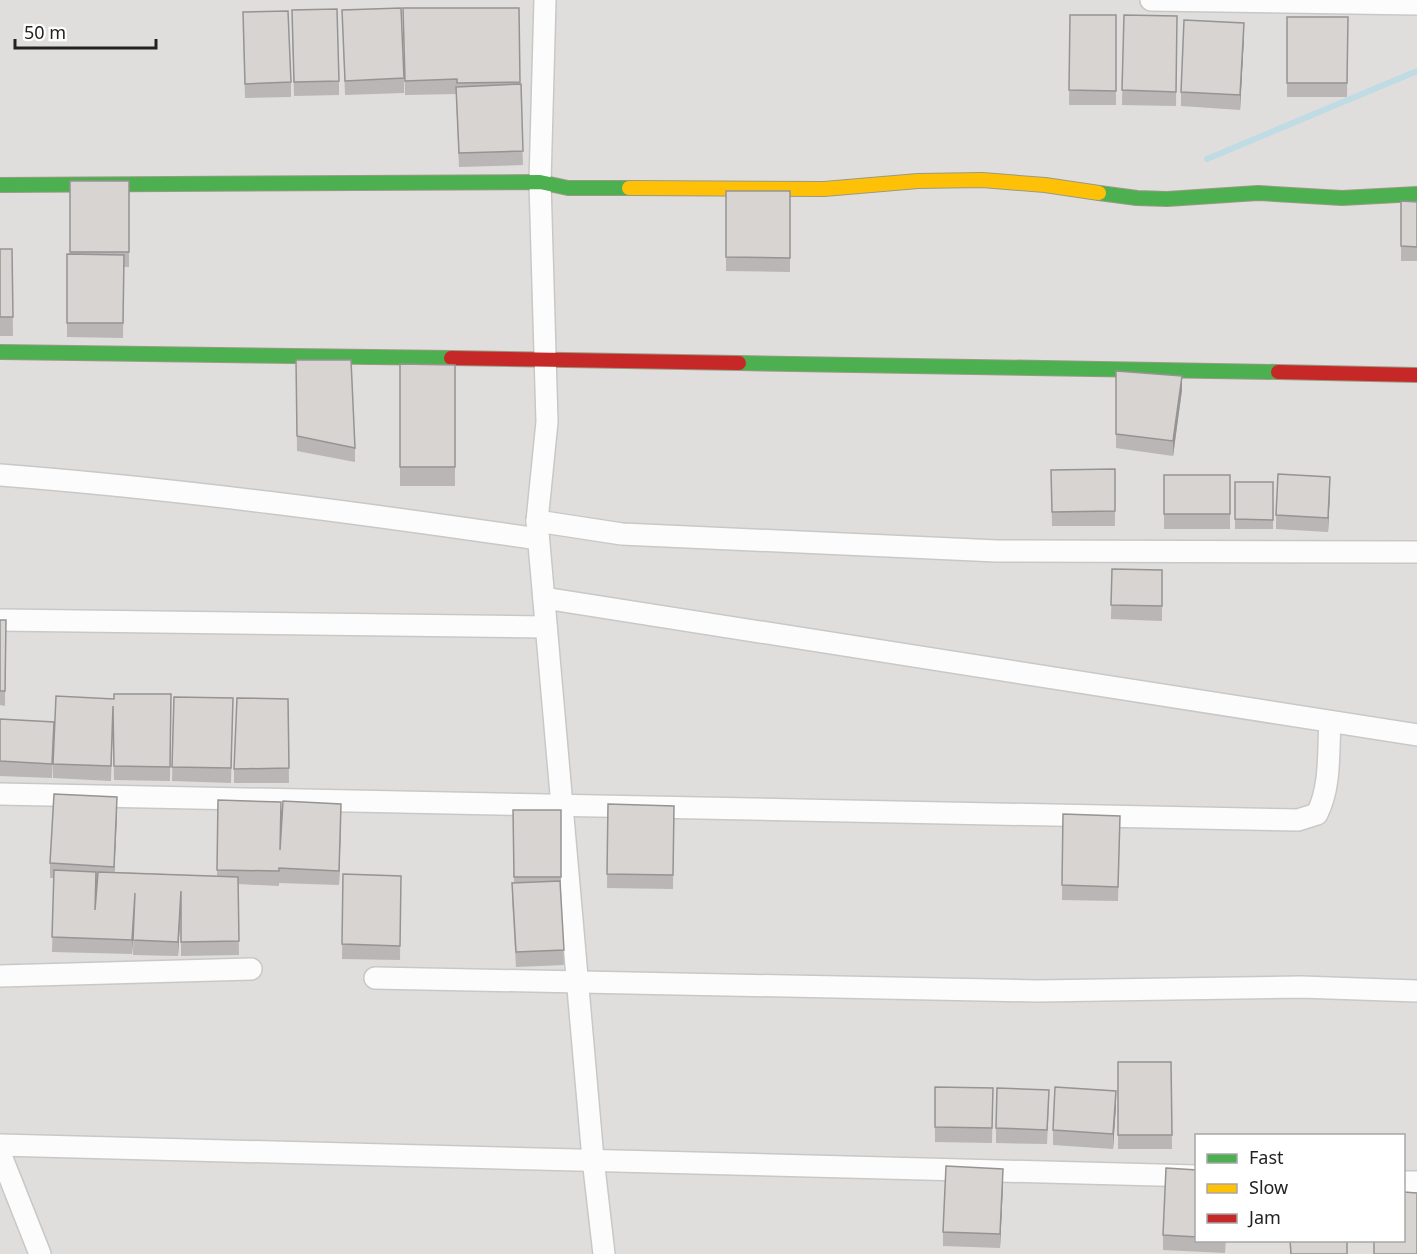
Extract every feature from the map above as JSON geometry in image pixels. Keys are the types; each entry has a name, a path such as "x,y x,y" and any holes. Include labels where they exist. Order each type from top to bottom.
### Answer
{"street":[{"path":"544,0 540,182 547,422 538,530 593,1160 604,1254"},
{"path":"1151,0 1417,4"},
{"path":"0,185 540,182 568,188 824,189 982,180 1045,185 1107,196 1167,199 1250,194 1342,198 1417,194"},
{"path":"0,352 545,359 1417,375"},
{"path":"0,475 58,479 381,516 538,530 997,551 1417,552"},
{"path":"544,598 1417,735"},
{"path":"0,620 546,627"},
{"path":"0,794 1298,820 1317,814 1323,801 1326,789 1330,722"},
{"path":"0,976 251,969"},
{"path":"375,978 1037,991 1301,987 1417,991"},
{"path":"0,1145 1195,1176"},
{"path":"0,1153 40,1254"}],"shaded area":[{"path":"0,0 1417,0 1417,1254 0,1254"}],"building":[{"path":"401,8 404,78 345,81 342,10"},
{"path":"403,8 519,8 520,82 457,83 457,79 405,81"},
{"path":"337,9 339,81 294,82 292,10"},
{"path":"288,11 291,82 245,84 243,12"},
{"path":"1070,15 1116,15 1116,91 1069,90"},
{"path":"1124,15 1177,16 1176,92 1122,90"},
{"path":"1287,17 1348,17 1347,83 1287,83"},
{"path":"1184,20 1244,23 1240,95 1181,92"},
{"path":"521,84 523,151 459,153 456,87"},
{"path":"70,181 129,181 129,252 70,252"},
{"path":"726,191 790,191 790,258 726,257"},
{"path":"1401,201 1417,202 1417,247 1401,246"},
{"path":"0,249 12,249 13,317 0,317"},
{"path":"67,254 124,255 123,323 67,323"},
{"path":"296,360 351,360 355,448 297,436"},
{"path":"400,364 455,365 455,467 400,467"},
{"path":"1116,371 1182,376 1173,441 1116,434"},
{"path":"1115,469 1115,511 1052,512 1051,470"},
{"path":"1278,474 1330,477 1328,518 1276,515"},
{"path":"1164,475 1230,475 1230,514 1164,514"},
{"path":"1235,482 1273,482 1273,520 1235,519"},
{"path":"1112,569 1162,570 1162,606 1111,605"},
{"path":"0,620 6,620 5,691 0,691"},
{"path":"114,694 171,694 170,767 114,766 113,706 111,766 53,764 56,696 114,699"},
{"path":"174,697 233,698 231,768 172,767"},
{"path":"237,698 288,699 289,768 234,769"},
{"path":"0,719 54,722 52,764 0,761"},
{"path":"54,794 117,797 114,867 50,863"},
{"path":"218,800 281,802 280,850 283,801 341,804 339,871 279,868 279,871 217,870"},
{"path":"608,804 674,806 673,875 607,874"},
{"path":"513,810 561,810 561,877 514,877"},
{"path":"1063,814 1120,816 1118,887 1062,885"},
{"path":"54,870 96,872 95,910 98,872 238,877 239,941 181,942 181,891 178,942 133,940 135,893 132,940 52,937"},
{"path":"343,874 401,876 400,946 342,944"},
{"path":"560,881 564,950 516,952 512,883"},
{"path":"1118,1062 1171,1062 1172,1135 1118,1135"},
{"path":"935,1087 993,1088 992,1128 935,1127"},
{"path":"1055,1087 1116,1091 1113,1134 1053,1130"},
{"path":"997,1088 1049,1090 1047,1130 996,1128"},
{"path":"946,1166 1003,1169 1000,1234 943,1232"},
{"path":"1166,1168 1195,1170 1195,1237 1163,1235"},
{"path":"1405,1192 1417,1193 1417,1254 1374,1254 1374,1242 1405,1242"},
{"path":"1290,1242 1347,1242 1347,1254 1291,1254"}],"waterway":[{"path":"1207,159 1417,71"}],"traffic: fast":[{"path":"0,185 540,182 568,188 629,188"},
{"path":"1099,193 1167,199 1258,193 1342,198 1417,194"},
{"path":"0,352 451,358"},
{"path":"739,363 1278,372"}],"traffic: slow":[{"path":"629,188 824,189 918,181 982,180 1045,185 1099,193"}],"traffic: jam":[{"path":"451,358 739,363"},
{"path":"1278,372 1417,375"}]}
